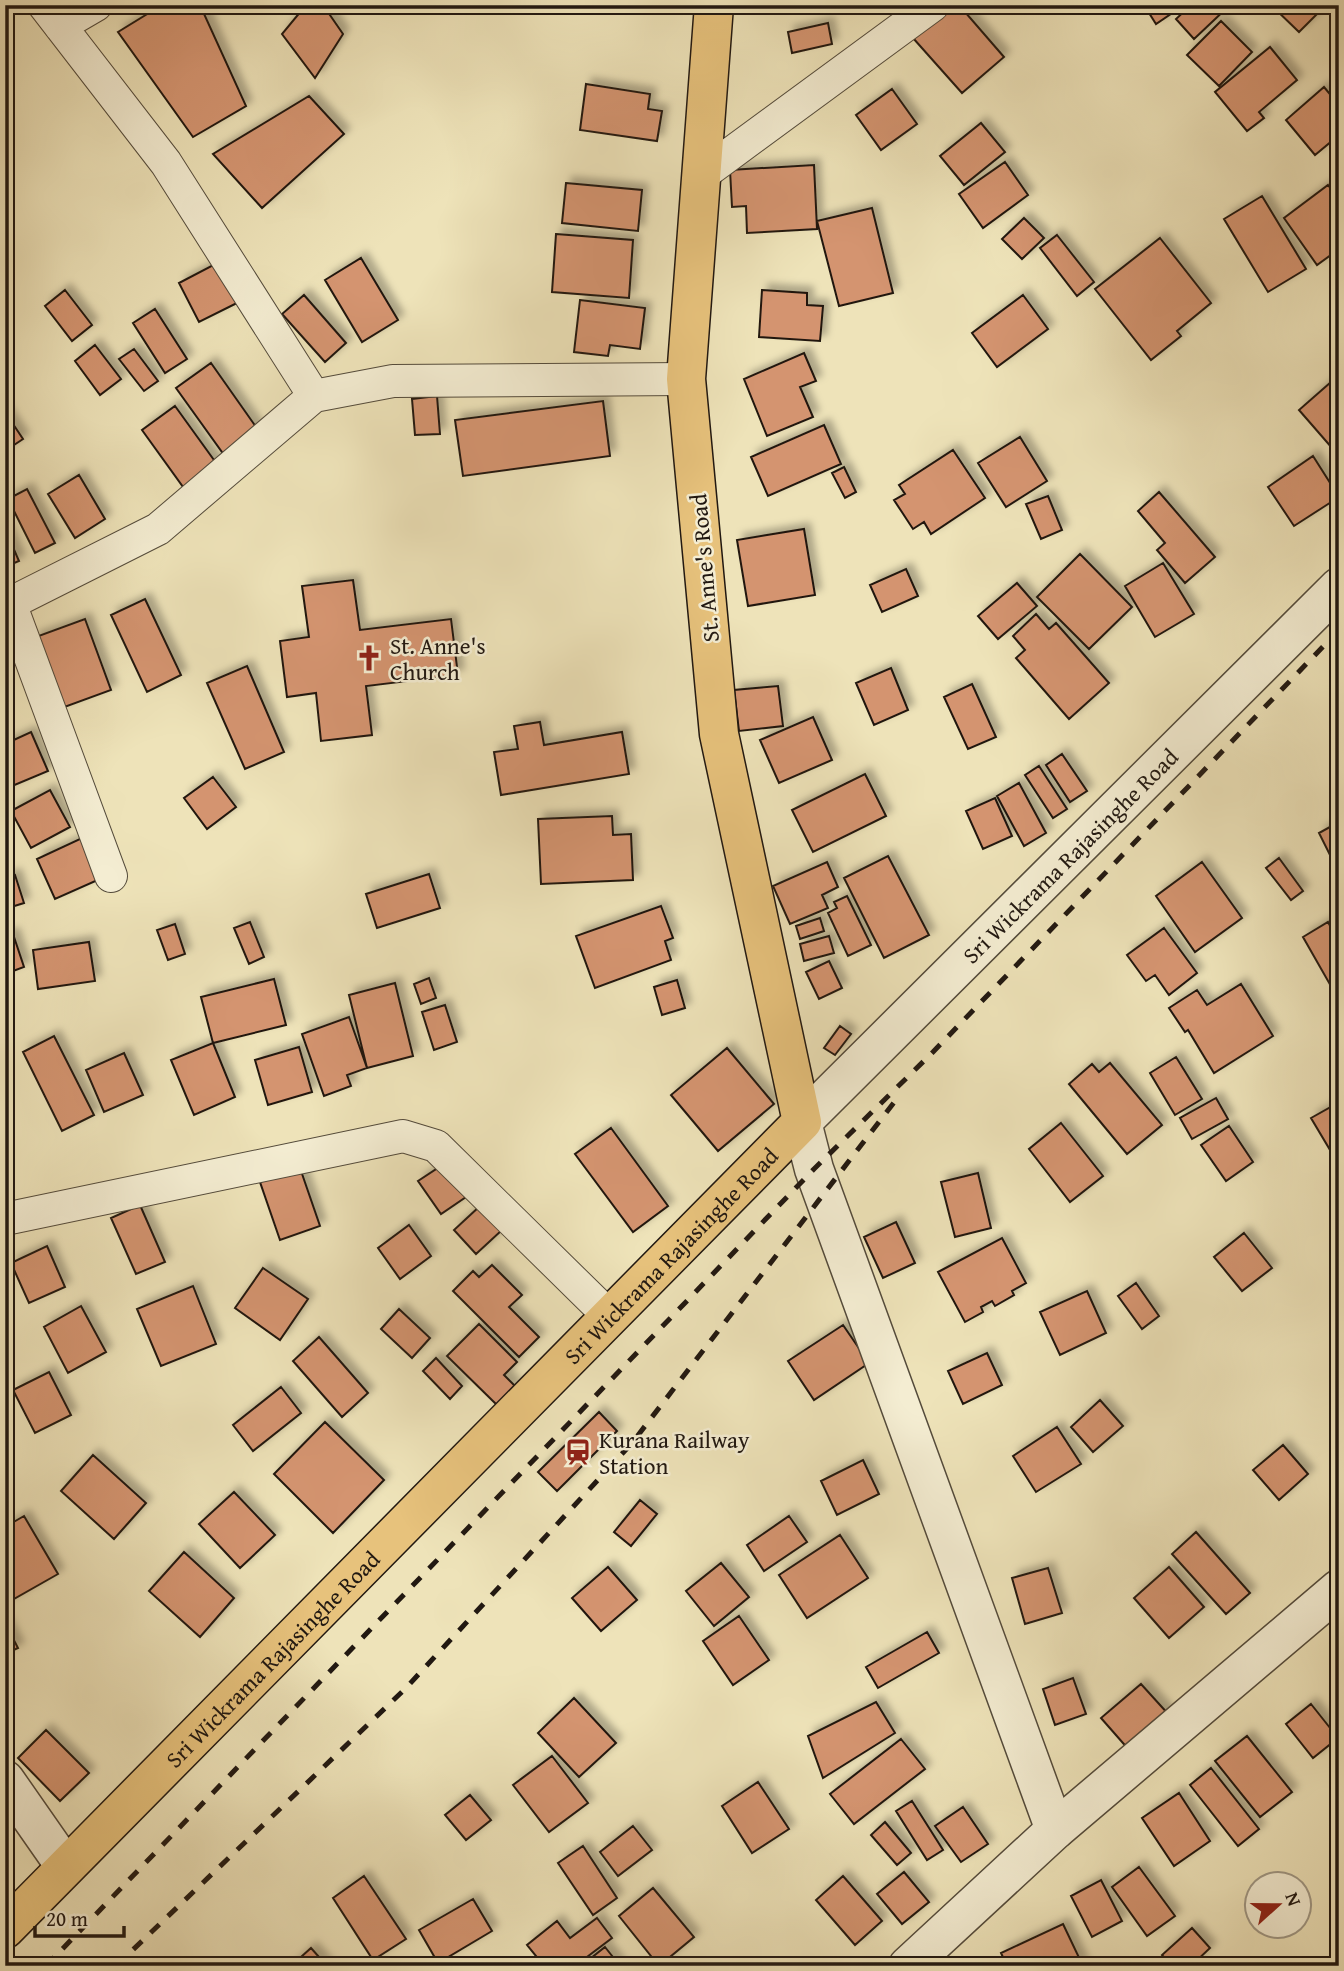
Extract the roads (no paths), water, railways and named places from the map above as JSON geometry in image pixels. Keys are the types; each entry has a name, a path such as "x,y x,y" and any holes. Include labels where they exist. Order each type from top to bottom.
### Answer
{"main road":[{"name":"St. Anne's Road","path":"714,5 686,379 719,734 802,1122"},
{"name":"Sri Wickrama Rajasinghe Road","path":"5,1929 802,1122"}],"street":[{"path":"96,5 52,15 166,163 314,396"},
{"path":"703,174 933,5"},
{"path":"111,876 8,604 158,529 314,396 393,381 686,379"},
{"name":"Sri Wickrama Rajasinghe Road","path":"802,1122 1339,587"},
{"path":"802,1122 814,1169 1055,1830"},
{"path":"5,1219 403,1136 436,1146 609,1316"},
{"path":"908,1966 1055,1830 1339,1589"},
{"path":"5,1780 65,1866"}],"railway":[{"path":"46,1966 814,1169 933,1052 1339,630"},
{"path":"116,1966 405,1689 632,1443 899,1096"}],"place":[{"name":"St. Anne's Church","path":"369,658"},
{"name":"Kurana Railway Station","path":"578,1452"}]}
